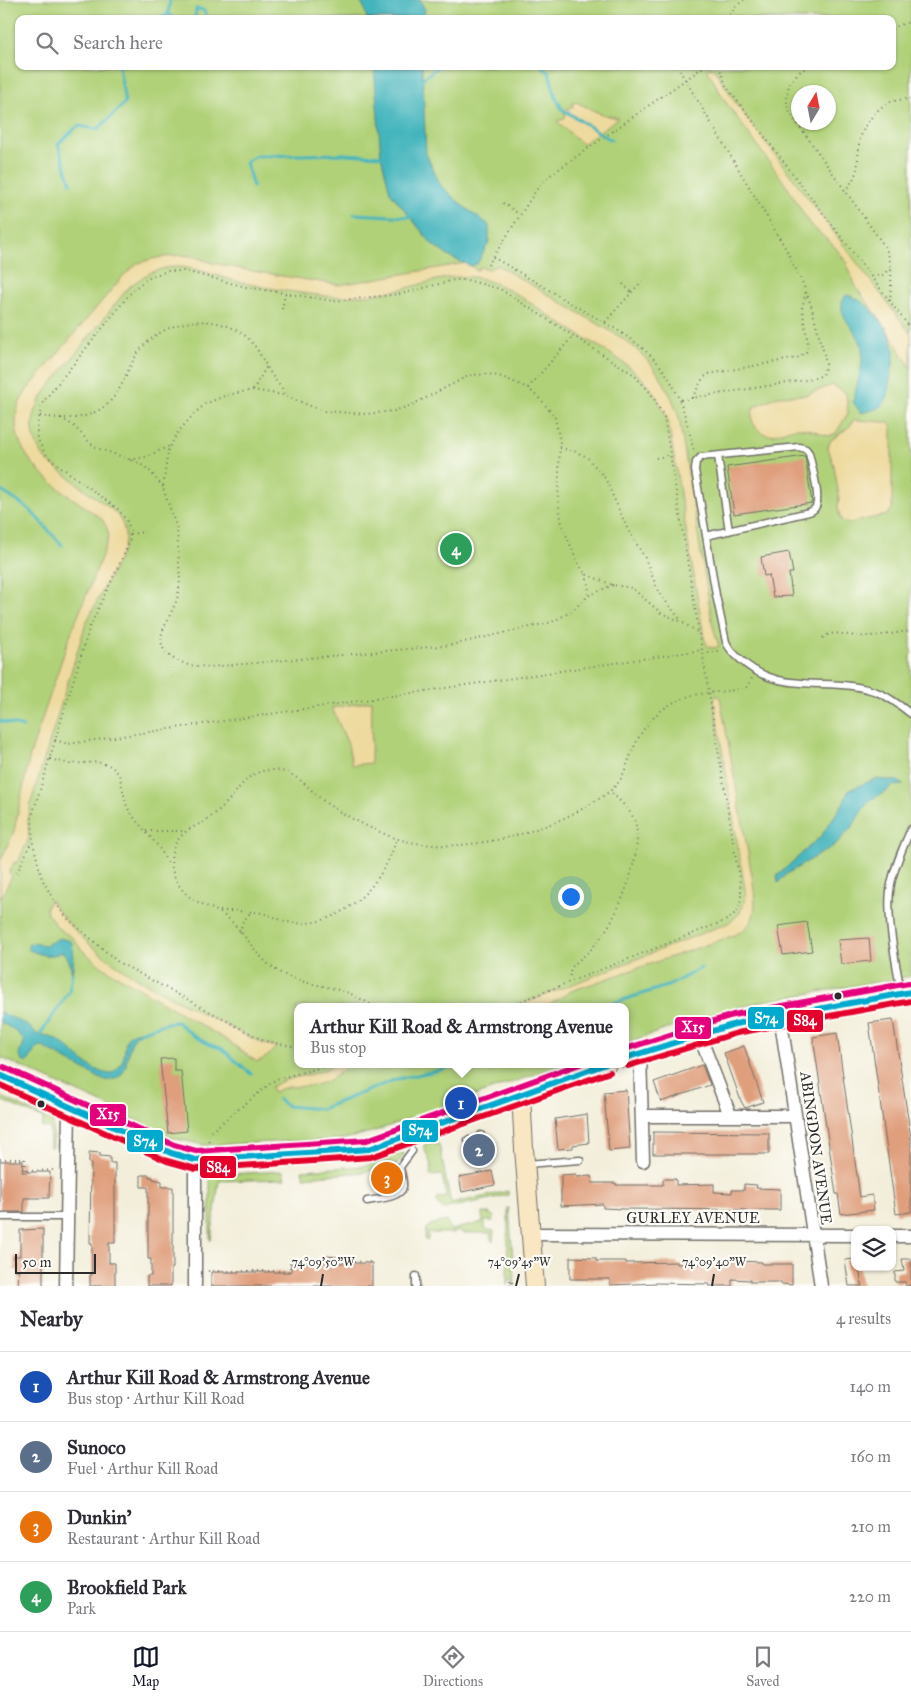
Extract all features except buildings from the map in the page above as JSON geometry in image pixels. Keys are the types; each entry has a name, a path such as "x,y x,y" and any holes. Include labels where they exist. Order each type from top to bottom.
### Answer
{"street":[{"path":"643,1161 642,1116 632,1055 736,1024 780,1015 908,995"},
{"name":"ABINGDON AVENUE","path":"780,1015 821,1286"},
{"path":"699,1034 730,1115"},
{"path":"0,1075 171,1153 195,1160 369,1149 596,1068"},
{"path":"521,1094 535,1286"},
{"path":"66,1286 69,1107"},
{"path":"642,1116 795,1116"},
{"path":"195,1160 195,1286"},
{"name":"GURLEY AVENUE","path":"532,1234 851,1235"},
{"path":"896,1236 911,1236"}],"lane":[{"path":"706,536 809,512 815,508 818,502 818,495 809,453 806,449 800,447 701,457 696,462 695,470 706,536 716,595 726,642 729,649 763,676 788,683 870,690 892,700 911,714"},
{"path":"718,456 729,531"},
{"path":"908,995 890,912 891,885 897,862 911,829"},
{"path":"367,1201 396,1195 401,1192 403,1186 400,1167 412,1151"},
{"path":"487,1151 489,1159"},
{"path":"525,1164 580,1160"},
{"path":"0,1216 67,1217"},
{"path":"416,1276 416,1286"}],"path":[{"path":"730,15 735,7 744,0"},
{"path":"896,27 911,21"},
{"path":"679,70 786,249 806,291 824,354 826,369 819,377 787,384 679,400"},
{"path":"488,265 537,189 549,176 699,70"},
{"path":"720,70 726,86 911,329"},
{"path":"803,70 794,76 788,87 786,100 788,110 890,257 892,267 890,302"},
{"path":"844,191 853,182 857,170 859,144 863,129 876,113 888,104 911,99"},
{"path":"503,203 520,215"},
{"path":"493,257 626,336 651,356 664,371 675,389 686,418 696,462"},
{"path":"871,276 882,275 892,267"},
{"path":"294,1046 264,1041 118,962 68,919 56,904 42,879 33,839 32,816 90,626 126,550 130,534 128,523 119,510 49,458 37,437 37,426 43,402 127,298 145,280 168,271 185,271 246,287 332,301 401,294 454,280 467,280 500,289 633,374 651,393 664,417 742,890 741,902 737,912 727,920 516,1003"},
{"path":"604,323 642,282"},
{"path":"623,284 632,292"},
{"path":"692,398 703,378 709,374 797,358 806,352 808,343 802,308 806,291"},
{"path":"282,309 285,293"},
{"path":"40,416 82,417 96,412 114,398 122,387 132,362 142,348 165,330 194,321 225,325 244,335 254,345 288,396"},
{"path":"528,388 573,336"},
{"path":"252,390 267,366"},
{"path":"163,488 170,446 178,432 206,404 227,395 252,390 288,396 323,411 366,414 394,411 403,408 470,375 489,374 502,377 528,388 543,402 555,418 560,441 558,500 562,525 577,561 585,574 589,585 588,596"},
{"path":"61,418 74,426 97,448 148,469 163,488 177,529 180,581 177,600 162,632 161,642 166,653 188,665 210,667 450,645 552,622 572,611 588,596 613,585"},
{"path":"130,460 145,457 170,446"},
{"path":"560,448 574,451 587,457 605,478 623,520 645,558 659,593 680,620"},
{"path":"656,458 670,455"},
{"path":"130,534 145,532"},
{"path":"585,574 613,585 632,588 661,613 680,620 699,633"},
{"path":"823,638 826,634 832,633 866,636 911,631"},
{"path":"703,654 729,649"},
{"path":"55,740 68,744 702,650"},
{"path":"171,867 174,845 180,837 220,810 241,783 261,771 287,772 345,816 396,839 438,846 505,838 539,829 581,810 610,791 622,777 638,736 659,712 674,702 691,695 747,687"},
{"path":"50,759 70,764 97,762 111,766 118,774 127,807 158,846 184,892 193,899 218,911 233,923 257,954 280,973 310,985 347,993 366,1003"},
{"path":"570,981 570,973 573,966 588,953 604,933 615,914 625,893 635,855 636,833 634,819 626,807 610,791"},
{"path":"146,831 188,831"},
{"path":"16,873 33,839"},
{"path":"218,911 252,912 300,923 323,919 356,901 372,886 392,855 396,839"},
{"path":"240,932 243,921 252,912"},
{"path":"208,1146 209,1135 214,1129 276,1079 320,1068"},
{"path":"0,1159 24,1159 26,1160 26,1171 54,1170"},
{"path":"208,1271 290,1271 290,1260 325,1261"},
{"path":"339,1261 371,1262"}],"green space":[{"path":"0,0 911,0 911,976 759,1002 697,1019 629,1042 629,1003 294,1003 294,1068 553,1068 372,1132 344,1139 204,1145 172,1138 110,1107 0,1057"},
{"path":"0,1096 53,1121 53,1147 50,1147 50,1128 41,1127 44,1119 0,1100"},
{"path":"431,1142 436,1145 439,1144 451,1204 508,1191 508,1195 444,1209 441,1208 437,1200 438,1198 446,1197 442,1175 430,1176 431,1165 423,1145"},
{"path":"403,1152 404,1155 396,1165 365,1172 304,1177 302,1170 364,1166"},
{"path":"283,1171 285,1179 219,1181 210,1240 210,1175"},
{"path":"508,1208 515,1286 513,1286 513,1279 509,1279 507,1286"},
{"path":"483,1213 489,1213 494,1217 493,1221 485,1221 485,1229 494,1231 493,1241 491,1240 491,1233 462,1233 459,1230 453,1233 428,1233 428,1240 425,1240 426,1230 430,1225 447,1221 451,1230 483,1222"}],"sand":[{"path":"708,70 715,70 735,102 911,334 911,368 881,320 857,289 846,262 835,247 809,223 788,188 725,101"},
{"path":"576,102 601,114 618,118 582,144 557,121 564,119 566,114 563,112 573,107 572,104"},
{"path":"181,255 252,271 339,285 466,263 477,271 479,267 489,269 497,265 622,338 650,363 664,383 675,405 679,418 713,627 719,646 714,648 708,646 704,637 668,421 660,402 648,385 640,376 609,353 505,288 473,277 451,277 382,293 326,296 254,285 198,270 171,267 158,270 143,277 128,288 45,392 36,410 33,426 34,435 36,443 46,460 116,513 123,526 125,540 123,550 86,623 31,802 28,821 29,838 18,862 14,862 9,873 12,876 0,899 0,862 14,831 30,755 68,641 109,536 102,519 56,486 29,459 20,443 16,426 18,407 27,390 123,276 138,263 156,258"},
{"path":"832,385 846,393 848,413 836,433 829,436 798,428 771,435 760,431 752,421 754,407 778,396 806,395"},
{"path":"853,420 889,423 892,427 892,509 887,515 849,523 843,522 840,517 834,466 828,448 830,441 850,426"},
{"path":"717,695 720,697 753,881 755,905 749,925 735,935 571,991 552,1003 525,1003 728,923 740,912 746,896 714,700"},
{"path":"372,701 371,763 352,765 348,744 332,708"},
{"path":"50,900 68,923 89,944 112,962 162,992 241,1033 276,1047 268,1056 257,1062 228,1041 101,966 81,949 73,938 59,929 47,913 46,908"},
{"path":"328,1068 345,1068 331,1078 316,1085 287,1087 274,1092 271,1087 286,1080 320,1072"}],"water":[{"path":"358,0 420,0 425,10 424,15 366,15 364,7"},
{"path":"374,70 422,70 426,154 441,186 463,206 489,225 489,242 477,264 470,266 448,256 432,244 390,192 381,156"},
{"path":"846,295 854,297 871,309 885,326 893,345 894,360 886,400 878,408 861,413 853,402 862,351 858,338 843,314 842,302"},
{"path":"875,779 898,781 903,785 891,786 887,791 870,800 853,826 835,845 785,875 778,883 777,876 821,836 844,802 849,790"},
{"path":"59,938 71,941 74,957 72,974 68,959 62,952 46,955 29,950 29,943 46,945"},
{"path":"0,1012 28,1026 37,1034 56,1039 89,1065 103,1073 111,1074 119,1067 124,1057 126,1042 130,1034 142,1031 135,1037 131,1045 124,1069 120,1075 114,1079 103,1080 41,1046 36,1049 27,1063 22,1061 19,1054 24,1040 15,1031 0,1022"}],"waterway":[{"path":"166,15 168,14 170,0"},
{"path":"195,15 196,9 203,10 206,15"},
{"path":"71,183 58,144 78,126 98,129 125,103 120,70"},
{"path":"421,80 434,70"},
{"path":"546,70 549,72 556,98 562,109 611,140"},
{"path":"253,187 246,162 256,156 344,154 381,156"},
{"path":"354,214 410,217"},
{"path":"0,490 29,509 62,545"},
{"path":"0,721 23,727"},
{"path":"614,1003 670,985 701,968"},
{"path":"39,1036 69,992 72,974"},
{"path":"140,1032 167,1023 177,1022 194,1036 210,1045 221,1048 251,1074"},
{"path":"278,1099 287,1106 321,1109 397,1079 446,1068"}],"transit line":[{"name":"X15","path":"629,1048 733,1015 909,983"},
{"name":"S74","path":"629,1057 735,1024 911,992"},
{"name":"S84","path":"629,1066 737,1033 911,1001"},
{"name":"X15","path":"4,1067 174,1145 196,1151 367,1140 569,1068"},
{"name":"S74","path":"0,1075 171,1153 195,1160 369,1149 595,1068"},
{"name":"S84","path":"0,1085 167,1161 196,1169 371,1157 610,1072"}],"place":[{"name":"Brookfield Park","path":"456,549"},
{"name":"Arthur Kill Road & Armstrong Avenue","path":"461,1103"},
{"name":"Sunoco","path":"479,1150"},
{"name":"Dunkin'","path":"387,1178"}]}
